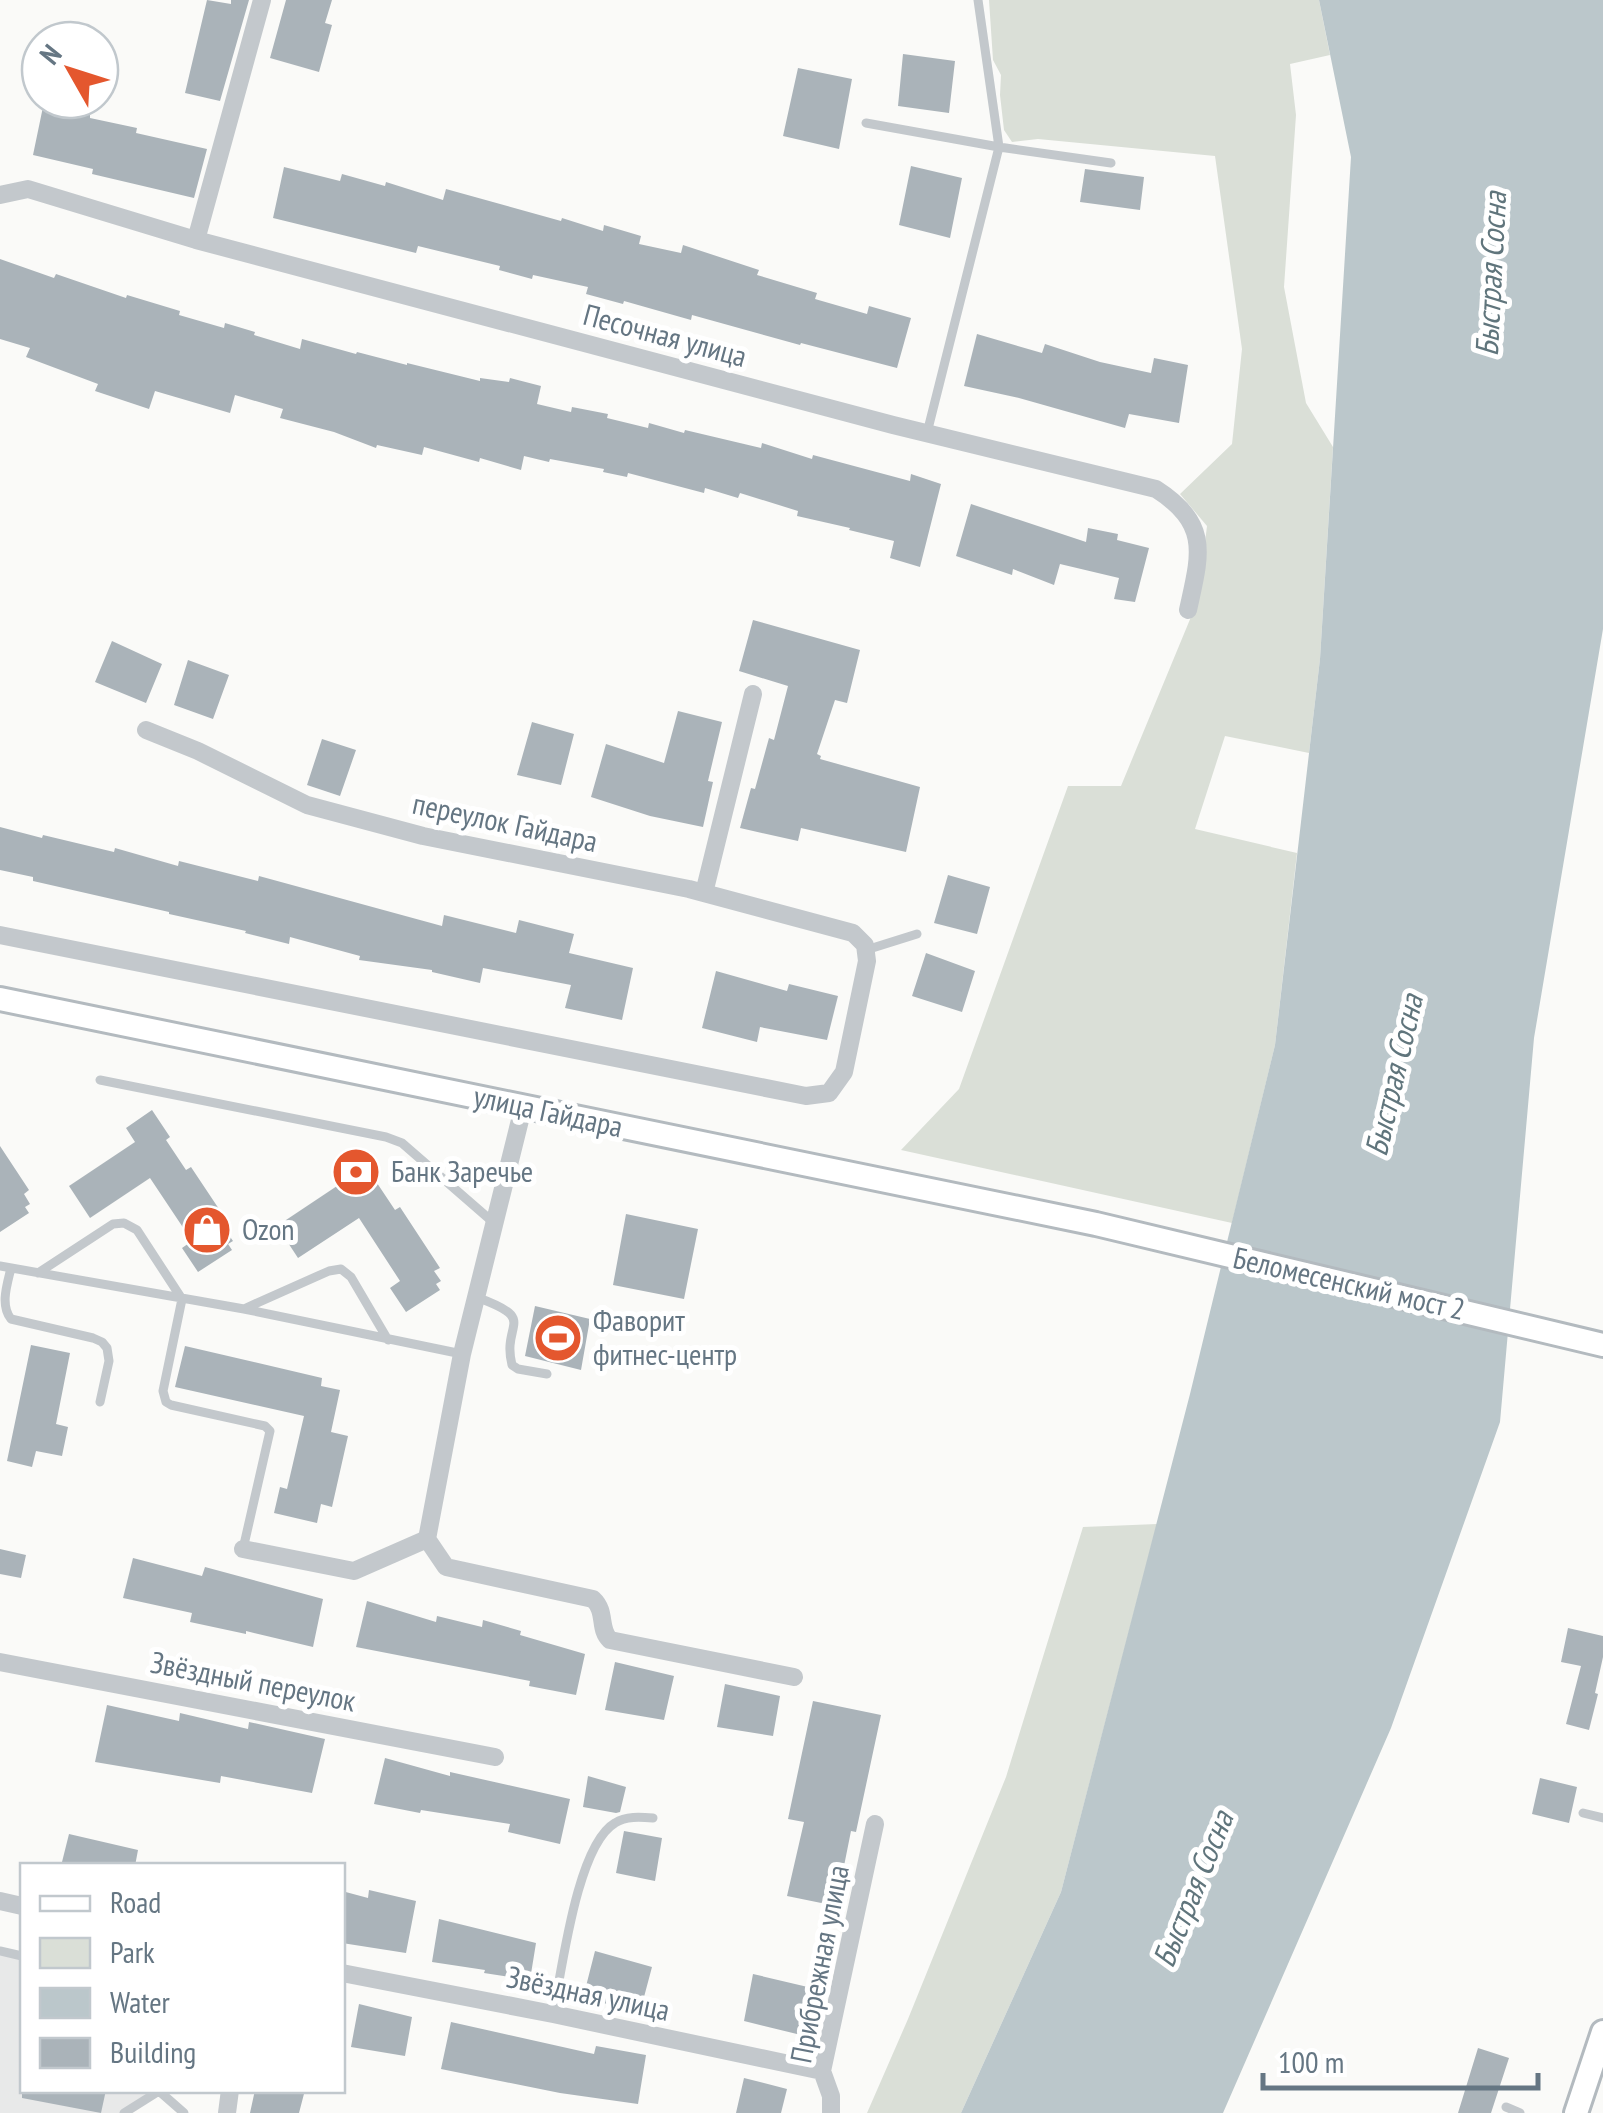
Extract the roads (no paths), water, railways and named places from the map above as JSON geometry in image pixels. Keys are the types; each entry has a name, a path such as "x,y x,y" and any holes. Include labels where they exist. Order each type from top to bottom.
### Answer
{"main road":[{"name":"улица Гайдара","path":"0,999 1096,1224"},
{"name":"Беломесенский мост 2","path":"1096,1224 1603,1345"},
{"path":"1576,2113 1603,2032"}],"street":[{"path":"196,240 262,0"},
{"name":"Песочная улица","path":"0,182 196,240 927,433 1156,489 1182,509 1198,538 1188,610"},
{"name":"Песочная улица","path":"0,194 28,190"},
{"path":"704,893 753,694"},
{"name":"переулок Гайдара","path":"146,730 307,805 423,836 704,893 842,929 853,933 864,945"},
{"path":"0,935 812,1096 829,1092 844,1072 867,961 864,945"},
{"path":"523,1108 462,1354 427,1539 446,1567 592,1599 601,1609 604,1635 610,1640 794,1677"},
{"path":"243,1549 354,1571 427,1539"},
{"name":"Звёздный переулок","path":"0,1662 495,1757"},
{"name":"Прибрежная улица","path":"832,2113 832,2096 822,2071 876,1824"},
{"name":"Звёздная улица","path":"345,1974 822,2071"}],"lane":[{"path":"927,433 999,147 978,0"},
{"path":"866,123 1112,163"},
{"path":"864,945 917,934"},
{"path":"100,1080 386,1137 402,1143 494,1223"},
{"path":"38,1273 114,1224 124,1223 139,1233 182,1299 163,1391 166,1402 265,1426 270,1431 243,1549"},
{"path":"100,1402 109,1361 102,1342 11,1319 3,1302 6,1267 244,1309 462,1354"},
{"path":"244,1309 341,1269 351,1277 388,1340"},
{"path":"476,1297 504,1307 512,1315 512,1366 547,1374"},
{"path":"1584,1814 1603,1818"},
{"path":"552,2014 579,1888 592,1847 617,1821 653,1818"},
{"path":"124,2113 157,2093"},
{"path":"162,2093 184,2113"},
{"path":"1506,2107 1520,2113"}],"water":[{"name":"Быстрая Сосна","path":"1319,0 1603,0 1603,629 1534,1038 1500,1422 1391,1728 1223,2113 961,2113 1061,1892 1190,1394 1275,1045 1320,659 1351,157"}],"place":[{"name":"Банк Заречье","path":"356,1172"},
{"name":"Ozon","path":"207,1230"},
{"name":"Фаворит фитнес-центр","path":"558,1338"}]}
